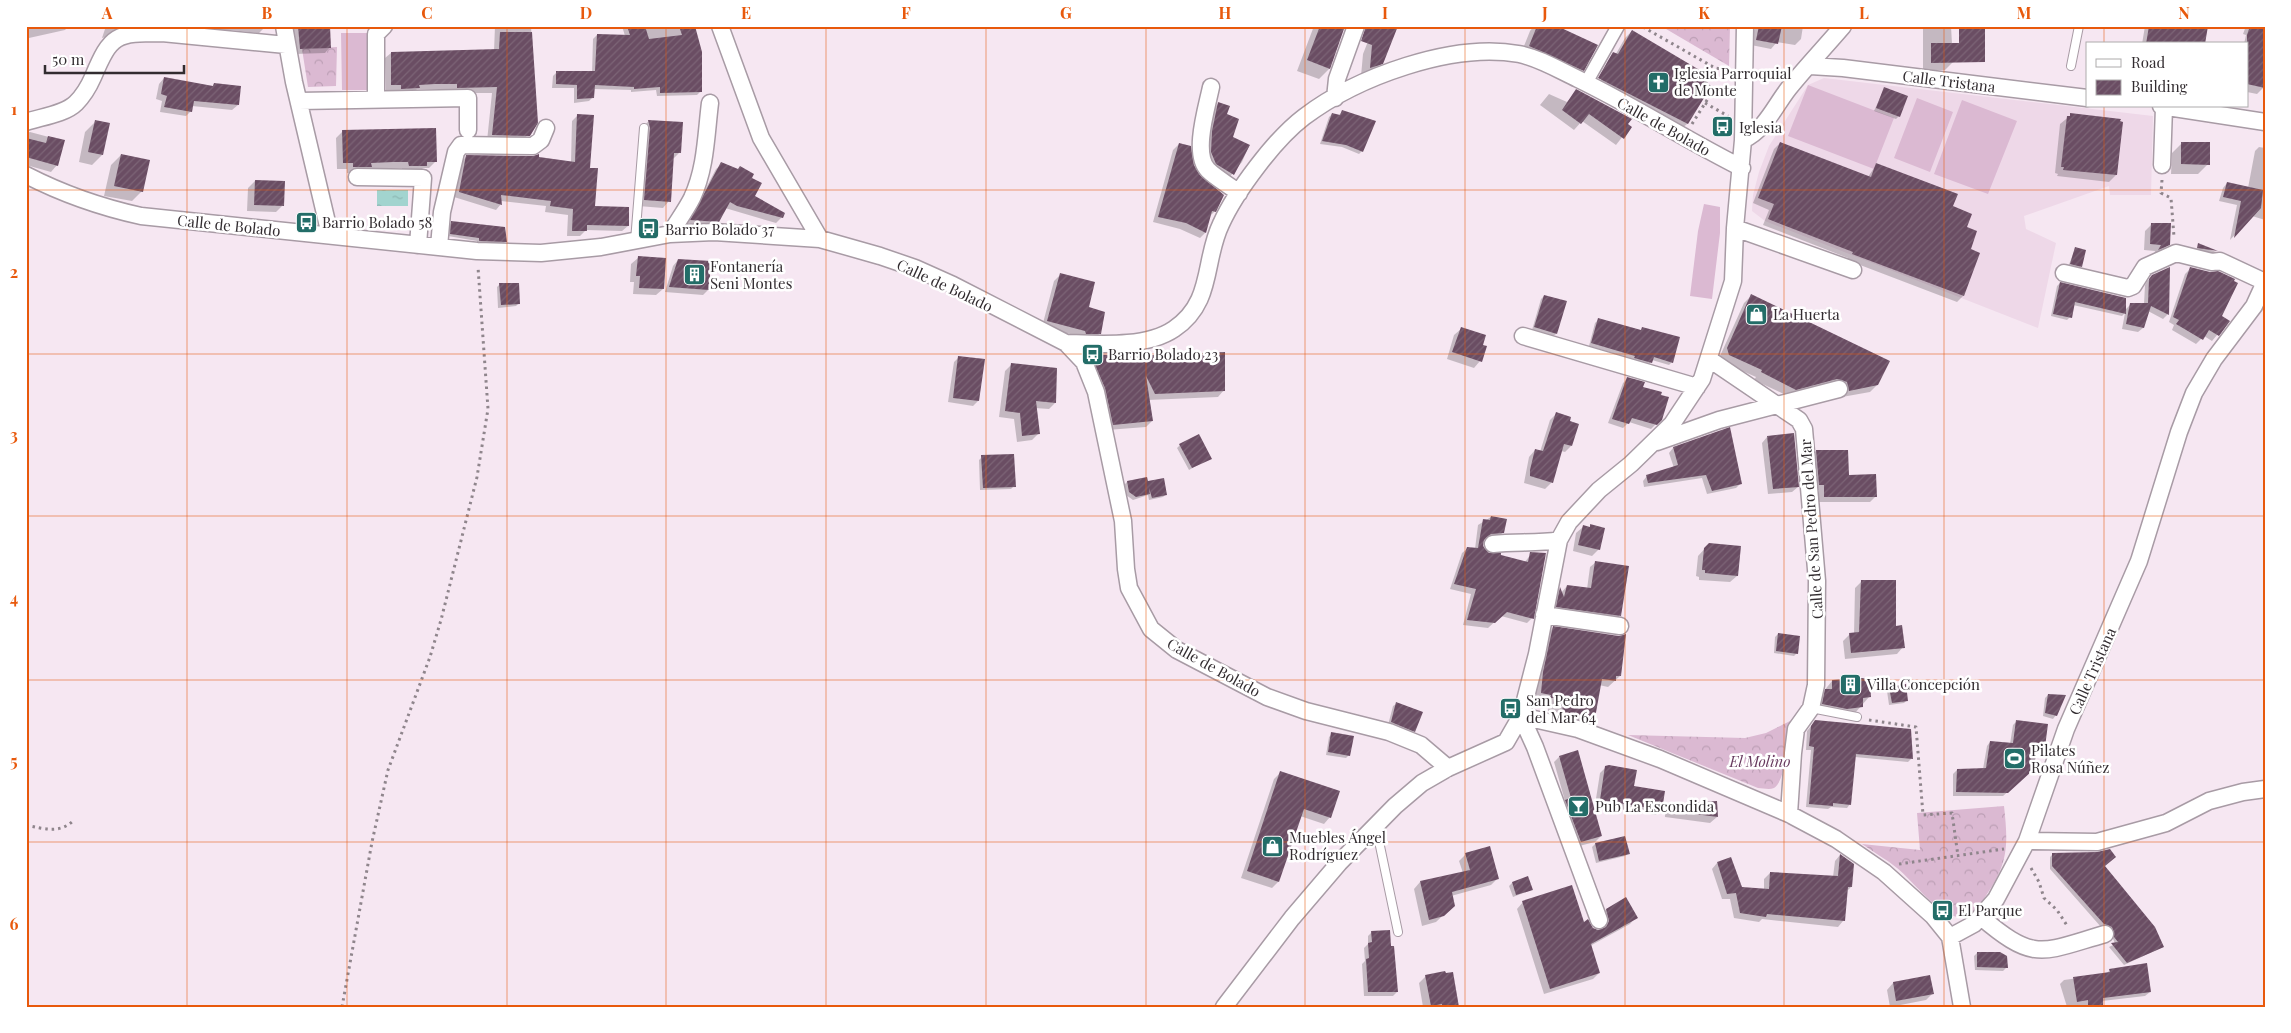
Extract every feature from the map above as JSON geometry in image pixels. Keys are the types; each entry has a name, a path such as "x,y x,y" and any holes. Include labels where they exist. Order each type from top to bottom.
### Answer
{"street":[{"path":"284,26 286,45 298,101 330,235"},
{"path":"376,100 376,34 384,26"},
{"path":"720,26 761,138 820,239"},
{"path":"1335,98 1337,78 1356,26"},
{"path":"1586,83 1618,26"},
{"path":"1224,1007 1292,918 1339,863 1422,783 1448,768 1506,742 1521,716 1537,654 1559,540 1568,522 1599,490 1672,424 1702,379 1733,281 1735,228 1742,168 1745,26"},
{"path":"1743,140 1762,127 1788,89 1843,26"},
{"path":"27,121 70,107 76,103 88,88 106,47 115,38 144,33 162,33 286,45"},
{"name":"Calle de Bolado","path":"1066,343 1113,345 1157,338 1173,330 1187,318 1198,304 1206,284 1219,227 1228,208 1288,132 1303,118 1362,83 1418,63 1453,54 1491,51 1521,55 1546,64 1586,83 1742,168"},
{"name":"Calle Tristana","path":"1810,66 1843,68 2086,98"},
{"path":"1211,87 1202,132 1201,150 1203,162 1208,170 1239,193"},
{"path":"298,101 468,98 468,130"},
{"path":"670,234 691,200 699,180 704,157 710,103"},
{"path":"2162,108 2162,165"},
{"path":"2175,108 2265,122"},
{"path":"439,247 442,212 456,152 461,145 533,146 540,140 546,128"},
{"name":"Calle de Bolado","path":"26,175 52,188 98,206 142,216 477,251 541,253 601,247 670,234 714,232 820,239 915,268 953,285 1066,343 1084,362 1096,392 1124,521 1126,569 1129,588 1151,629 1177,650 1268,697 1306,711 1389,732 1421,745 1448,768"},
{"path":"357,177 423,178 418,244"},
{"path":"1735,228 1854,270"},
{"path":"2064,273 2128,288 2133,286 2145,267 2176,253"},
{"name":"Calle Tristana","path":"2027,841 2066,729 2139,561 2179,432 2194,393 2214,359 2254,306 2265,282 2220,261 2212,262 2176,253"},
{"path":"1522,336 1697,387"},
{"name":"Calle de San Pedro del Mar","path":"1709,359 1799,420 1804,428 1817,580 1816,685 1811,708 1796,729 1792,753 1789,814"},
{"path":"1652,443 1719,420 1839,389"},
{"path":"1493,544 1519,541 1542,543 1559,540"},
{"path":"1544,615 1620,626"},
{"path":"1521,716 1578,728 1660,759 1789,814 1836,839 1884,872 1933,916 1950,937 1962,1007"},
{"path":"1521,716 1535,747 1599,920"},
{"path":"1950,937 1974,924 1996,899 2027,841 2097,842 2166,824 2209,801 2243,792 2265,789"},
{"path":"1981,917 2010,941 2033,950 2052,950 2105,934"}],"lane":[{"path":"2071,66 2079,26"},
{"path":"635,241 644,128"},
{"path":"1811,708 1857,717"},
{"path":"1376,827 1398,932"}],"path":[{"path":"1643,27 1715,68 1745,73"},
{"path":"1684,138 1714,89 1705,84 1715,68"},
{"path":"2162,165 2161,193 2171,198 2176,253"},
{"path":"342,1007 372,842 388,770 430,657 441,620 477,477 484,440 488,409 477,251"},
{"path":"1857,717 1872,722 1916,727 1923,815 1952,813 1958,856"},
{"path":"26,825 53,830 67,827 74,820"},
{"path":"1884,872 1893,865 2007,848 2030,866 2039,882 2044,898 2057,910 2078,942"}],"shaded area":[{"path":"1824,78 2153,116 2151,195 2110,195 2109,186 2024,216 2026,229 2056,243 2038,328 1765,221 1752,211 1753,195 1759,172 1769,146 1808,85"}],"green space":[{"path":"1661,26 1730,26 1729,66"},
{"path":"341,33 368,33 369,90 342,90"},
{"path":"337,47 336,86 308,87 302,49"},
{"path":"1808,85 1894,118 1874,169 1788,136"},
{"path":"1917,98 1953,112 1930,172 1894,158"},
{"path":"1962,100 2017,121 1988,194 1934,174"},
{"path":"1704,204 1720,207 1720,233 1712,299 1690,296 1698,231"},
{"name":"El Molino","path":"1792,720 1784,767 1778,784 1770,789 1758,788 1628,735 1745,738 1766,733"},
{"path":"2004,806 2006,842 2000,872 1979,906 1968,915 1959,917 1943,911 1897,868 1862,844 1920,850 1917,813"}],"water":[{"path":"377,190 408,190 408,206 377,206"}],"building":[{"path":"298,26 330,26 331,48 300,49"},
{"path":"627,26 645,26 649,39 682,35 679,26 695,26 702,52 702,92 660,93 660,87 634,89 634,87 595,85 594,98 577,99 577,85 556,84 556,71 595,71 597,34 630,35"},
{"path":"1320,26 1345,26 1330,69 1307,60"},
{"path":"1366,26 1398,26 1383,64 1370,68 1372,45 1361,41"},
{"path":"1537,26 1557,26 1598,45 1584,71 1529,46"},
{"path":"1759,26 1782,26 1778,44 1756,40"},
{"path":"1959,26 1985,26 1985,62 1931,63 1931,43 1959,43"},
{"path":"2149,26 2208,26 2205,42 2146,42"},
{"path":"2250,26 2265,26 2265,88 2248,84 2247,35"},
{"name":"Iglesia Parroquial de Monte","path":"1632,30 1708,75 1698,94 1704,98 1688,124 1598,78 1613,52 1618,54"},
{"path":"500,32 532,32 538,123 530,136 492,135 497,87 457,88 457,84 435,84 419,85 420,88 401,89 401,85 391,85 391,52 499,49"},
{"path":"164,77 213,86 214,83 241,86 239,105 194,101 192,112 164,107 167,96 161,94"},
{"path":"1884,87 1908,96 1900,117 1876,108"},
{"path":"1576,89 1632,119 1628,124 1632,127 1624,139 1589,114 1581,124 1562,110"},
{"path":"1218,102 1230,106 1227,114 1239,119 1233,137 1250,145 1234,175 1216,164 1211,152 1212,131"},
{"path":"1342,110 1376,121 1363,152 1346,145 1322,141 1332,113 1340,115"},
{"path":"2070,113 2121,119 2120,121 2123,122 2117,175 2063,170 2064,167 2061,167 2067,116 2070,116"},
{"path":"577,114 594,115 590,168 598,168 595,206 629,207 629,226 587,225 587,231 572,231 573,209 550,206 551,201 501,195 502,205 459,192 466,155 533,156 539,154 539,157 575,162"},
{"path":"95,120 110,123 103,155 88,152"},
{"path":"648,120 683,122 681,153 674,153 671,202 644,200 650,128"},
{"path":"436,128 437,162 427,162 427,166 409,166 408,162 393,162 371,163 372,167 353,167 353,163 343,163 342,130"},
{"path":"48,136 65,140 58,166 26,157 26,138 46,143"},
{"path":"1780,142 1871,177 1876,163 1958,194 1953,206 1972,214 1967,227 1977,231 1971,249 1980,253 1964,296 1852,254 1853,252 1768,219 1774,204 1758,198"},
{"path":"2181,142 2210,142 2210,165 2181,164"},
{"path":"1179,143 1191,146 1194,165 1200,175 1224,195 1216,212 1212,211 1206,233 1186,223 1158,217"},
{"path":"121,154 150,160 143,192 114,186"},
{"path":"721,162 738,169 740,166 754,174 752,178 762,183 755,196 785,213 783,218 737,206 730,202 719,222 690,220"},
{"path":"255,180 285,181 284,206 254,205"},
{"path":"2227,182 2263,190 2261,208 2234,238 2241,201 2223,197"},
{"path":"451,221 505,227 507,242 479,241 479,238 450,234"},
{"path":"2151,223 2171,223 2170,245 2158,250 2161,245 2150,244"},
{"path":"2198,243 2218,251 2197,248"},
{"path":"2075,247 2086,250 2082,267 2070,264"},
{"path":"638,256 666,258 664,289 639,288 640,276 636,276"},
{"name":"Fontanería Seni Montes","path":"678,259 711,261 709,290 669,287"},
{"path":"2170,267 2169,315 2151,306 2144,328 2126,324 2130,303 2148,303 2149,279 2152,275"},
{"path":"2190,267 2210,272 2218,271 2235,279 2234,281 2238,283 2222,316 2230,321 2219,336 2209,330 2203,340 2176,324 2179,320 2173,317"},
{"path":"1060,273 1095,282 1089,307 1105,312 1101,334 1086,334 1085,331 1047,321"},
{"path":"2060,282 2126,298 2126,314 2075,302 2072,318 2053,314"},
{"path":"499,283 519,283 520,304 501,305"},
{"path":"1751,294 1890,361 1878,385 1849,391 1847,382 1837,379 1796,390 1761,372 1762,370 1729,355 1727,348"},
{"path":"1544,295 1567,301 1557,334 1534,327"},
{"path":"1598,318 1641,330 1642,327 1680,337 1673,363 1654,357 1652,363 1591,343"},
{"path":"1461,327 1486,335 1483,345 1487,346 1482,362 1452,352"},
{"path":"1225,352 1225,391 1155,394 1146,376 1153,421 1113,425 1105,388 1090,354 1128,356"},
{"path":"958,356 985,359 979,401 953,398"},
{"path":"1011,363 1057,368 1056,403 1036,401 1040,434 1022,436 1020,413 1005,411"},
{"path":"1627,377 1645,382 1643,387 1662,392 1661,395 1669,397 1662,420 1657,425 1632,418 1629,424 1612,419"},
{"path":"1556,412 1571,417 1570,421 1579,424 1572,446 1564,444 1553,483 1530,476 1530,470 1535,449 1543,451"},
{"path":"1730,427 1742,484 1712,491 1706,475 1648,483 1646,475 1678,465 1673,447"},
{"path":"1794,433 1799,487 1773,489 1767,436"},
{"path":"1199,434 1212,459 1192,468 1179,444"},
{"path":"1816,450 1848,450 1849,475 1876,474 1877,497 1824,497 1824,485 1819,485"},
{"path":"1014,454 1016,487 983,488 981,455"},
{"path":"1147,477 1148,481 1164,478 1167,495 1152,498 1149,488 1150,494 1136,497 1129,492 1127,481"},
{"path":"1491,516 1507,519 1504,533 1491,534 1484,540 1483,546 1489,553 1501,553 1501,555 1528,562 1530,552 1546,553 1534,619 1507,612 1495,623 1467,620 1476,589 1454,584 1467,547 1478,548 1483,519 1490,520"},
{"path":"1590,524 1605,528 1600,550 1578,545 1583,525 1590,527"},
{"path":"1709,543 1741,546 1738,576 1705,573 1705,570 1702,570 1704,548"},
{"path":"1595,561 1629,566 1621,616 1556,607 1560,587 1564,597 1567,585 1591,588"},
{"path":"1861,580 1896,580 1896,626 1902,625 1905,648 1851,653 1849,633 1859,632"},
{"path":"1553,626 1619,636 1626,634 1621,676 1616,676 1616,681 1602,679 1595,718 1562,712 1563,706 1553,705 1554,698 1550,698 1551,695 1541,693 1543,672"},
{"path":"1778,633 1800,636 1798,654 1776,651"},
{"name":"Villa Concepción","path":"1870,679 1871,697 1863,698 1863,707 1847,709 1822,704 1825,689 1832,689 1832,680"},
{"path":"1906,684 1908,701 1892,703 1889,687"},
{"path":"2048,694 2066,695 2057,716 2045,713"},
{"path":"1396,702 1423,712 1415,732 1391,722"},
{"path":"1815,720 1911,729 1913,759 1856,754 1851,805 1833,803 1833,806 1809,804 1814,747 1809,746 1811,726"},
{"name":"Pilates Rosa Núñez","path":"2016,720 2048,724 2045,747 2039,746 2032,771 2008,793 1956,792 1957,769 1986,768 1990,741 2013,743"},
{"path":"1331,732 1354,736 1350,756 1328,752"},
{"path":"1578,750 1602,836 1581,842 1565,800 1571,798 1559,756"},
{"path":"1605,766 1637,770 1634,786 1665,791 1662,810 1600,800"},
{"name":"Muebles Ángel Rodríguez","path":"1280,771 1340,791 1331,818 1304,809 1279,882 1247,871"},
{"path":"1717,801 1718,817 1671,811 1672,804"},
{"path":"1625,836 1630,854 1599,861 1595,843"},
{"path":"1490,846 1499,879 1452,892 1455,906 1444,916 1429,920 1420,881 1470,870 1465,853"},
{"path":"2110,849 2116,857 2105,866 2155,927 2164,947 2127,963 2111,943 2118,942 2114,937 2112,927 2104,924 2052,866 2052,853 2097,852"},
{"path":"1840,854 1854,864 1852,887 1848,887 1845,921 1767,914 1766,917 1740,913 1736,893 1727,894 1717,862 1731,857 1742,887 1769,889 1770,872 1838,876"},
{"path":"1528,876 1533,890 1516,895 1512,882"},
{"path":"1572,885 1584,922 1588,919 1593,928 1598,930 1606,927 1609,921 1606,909 1626,897 1638,918 1591,944 1600,973 1550,989 1522,901"},
{"path":"1390,930 1391,946 1394,946 1398,992 1368,992 1366,959 1369,958 1368,943 1372,942 1371,931"},
{"path":"1977,952 2000,952 2007,956 2008,968 1977,967"},
{"path":"2147,963 2151,992 2103,998 2103,1007 2088,1007 2088,1000 2077,1002 2073,977 2110,972 2109,969"},
{"path":"1445,971 1446,973 1453,972 1459,1007 1442,1007 1442,1004 1431,1006 1425,975"},
{"path":"1930,975 1934,994 1896,1001 1893,982"}],"place":[{"name":"Iglesia Parroquial de Monte","path":"1658,82"},
{"name":"Iglesia","path":"1723,127"},
{"name":"Barrio Bolado 58","path":"306,222"},
{"name":"Barrio Bolado 37","path":"649,229"},
{"name":"Fontanería Seni Montes","path":"694,275"},
{"name":"La Huerta","path":"1757,314"},
{"name":"Barrio Bolado 23","path":"1092,354"},
{"name":"Villa Concepción","path":"1851,684"},
{"name":"San Pedro del Mar 64","path":"1510,709"},
{"name":"Pilates Rosa Núñez","path":"2015,759"},
{"name":"Pub La Escondida","path":"1579,806"},
{"name":"Muebles Ángel Rodríguez","path":"1273,846"},
{"name":"El Parque","path":"1942,910"}]}
